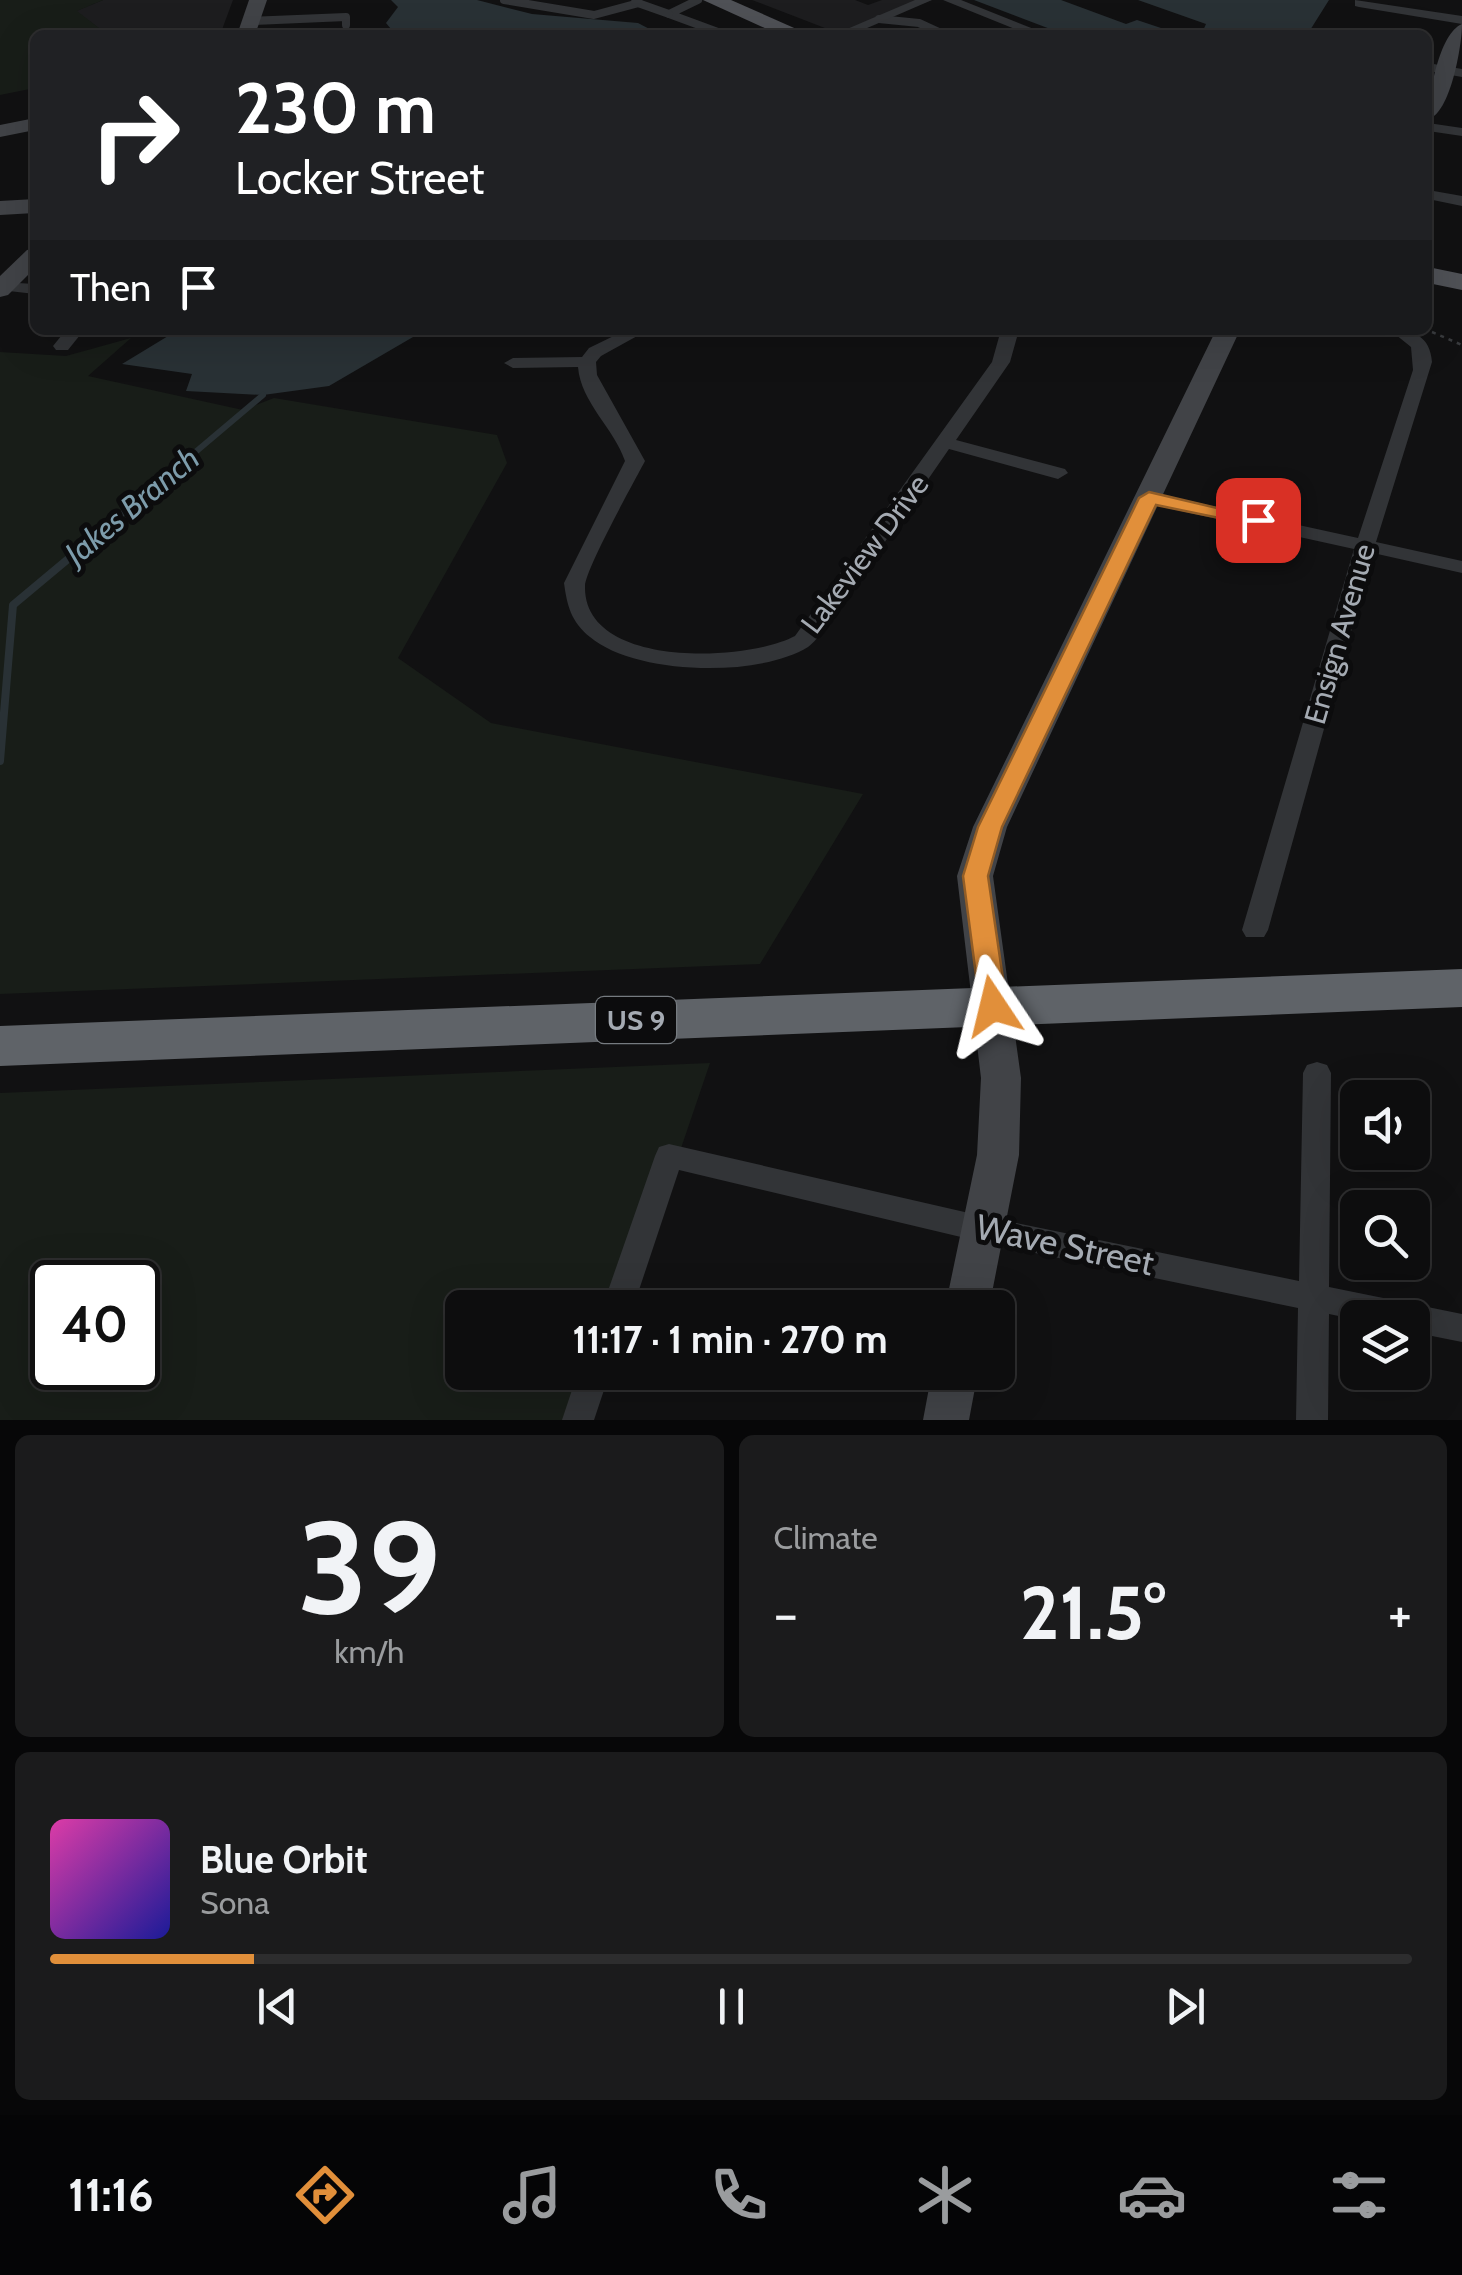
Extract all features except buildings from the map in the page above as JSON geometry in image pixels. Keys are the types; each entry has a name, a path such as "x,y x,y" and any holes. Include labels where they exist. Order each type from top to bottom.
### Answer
{"highway":[{"name":"US 9","path":"0,1046 1462,988"}],"main road":[{"path":"713,0 786,30"},
{"path":"1432,276 1462,282"}],"street":[{"path":"248,28 258,0"},
{"path":"853,30 926,0"},
{"path":"949,0 1029,30"},
{"path":"1359,3 1462,20"},
{"path":"1432,104 1462,30"},
{"path":"0,131 30,125"},
{"path":"1432,128 1462,132"},
{"path":"1432,196 1462,201"},
{"path":"0,208 30,206"},
{"path":"2,288 30,260"},
{"path":"2,288 30,288"},
{"path":"62,346 71,335"},
{"path":"513,363 586,362 595,352 629,335"},
{"name":"Lakeview Drive","path":"586,362 593,392 630,442 635,461 574,582 572,600 584,624 596,635 684,661 719,663 800,641 948,443 1002,362 1007,348 1005,335"},
{"path":"970,1290 998,1155 1001,1078 975,876 985,843 1226,335"},
{"name":"Ensign Avenue","path":"1255,930 1366,543 1422,370 1425,353 1416,335"},
{"path":"948,443 1058,473"},
{"path":"1149,498 1462,567"},
{"path":"1312,1420 1317,1073"},
{"name":"Wave Street","path":"622,1290 669,1156 982,1228 1462,1328"},
{"path":"578,1420 588,1390"},
{"path":"946,1420 952,1390"}],"lane":[{"path":"504,0 594,15 639,4"},
{"path":"630,0 712,30"},
{"path":"669,14 698,0"},
{"path":"248,28 346,17 346,25"},
{"path":"879,19 919,23 935,30"}],"path":[{"path":"1419,335 1462,345"}],"shaded area":[{"path":"0,0 103,0 77,11 102,30 30,30 30,89 0,95"},
{"path":"103,0 233,0 222,30 101,30 76,11"},
{"path":"391,0 477,0 532,14 638,23 651,30 392,30 386,23 398,7"},
{"path":"752,0 855,0 868,5 882,0 932,0 856,30 830,30"},
{"path":"974,0 1061,0 1126,24 1137,20 1167,30 1053,30"},
{"path":"1138,0 1329,0 1310,30 1203,30 1206,24"},
{"path":"170,335 416,335 329,386 263,395 186,391 192,374 122,364"},
{"path":"131,338 88,376 243,410 274,398 497,435 507,463 398,658 491,723 863,794 760,964 0,994 0,352 66,356"},
{"path":"710,1063 633,1290 445,1290 445,1390 599,1390 589,1420 0,1420 0,1093"}],"waterway":[{"name":"Jakes Branch","path":"83,547 263,395"},
{"name":"Jakes Branch","path":"0,761 13,605 86,544"}],"route":[{"path":"993,1006 975,876 990,827 1149,498 1258,520"}]}
